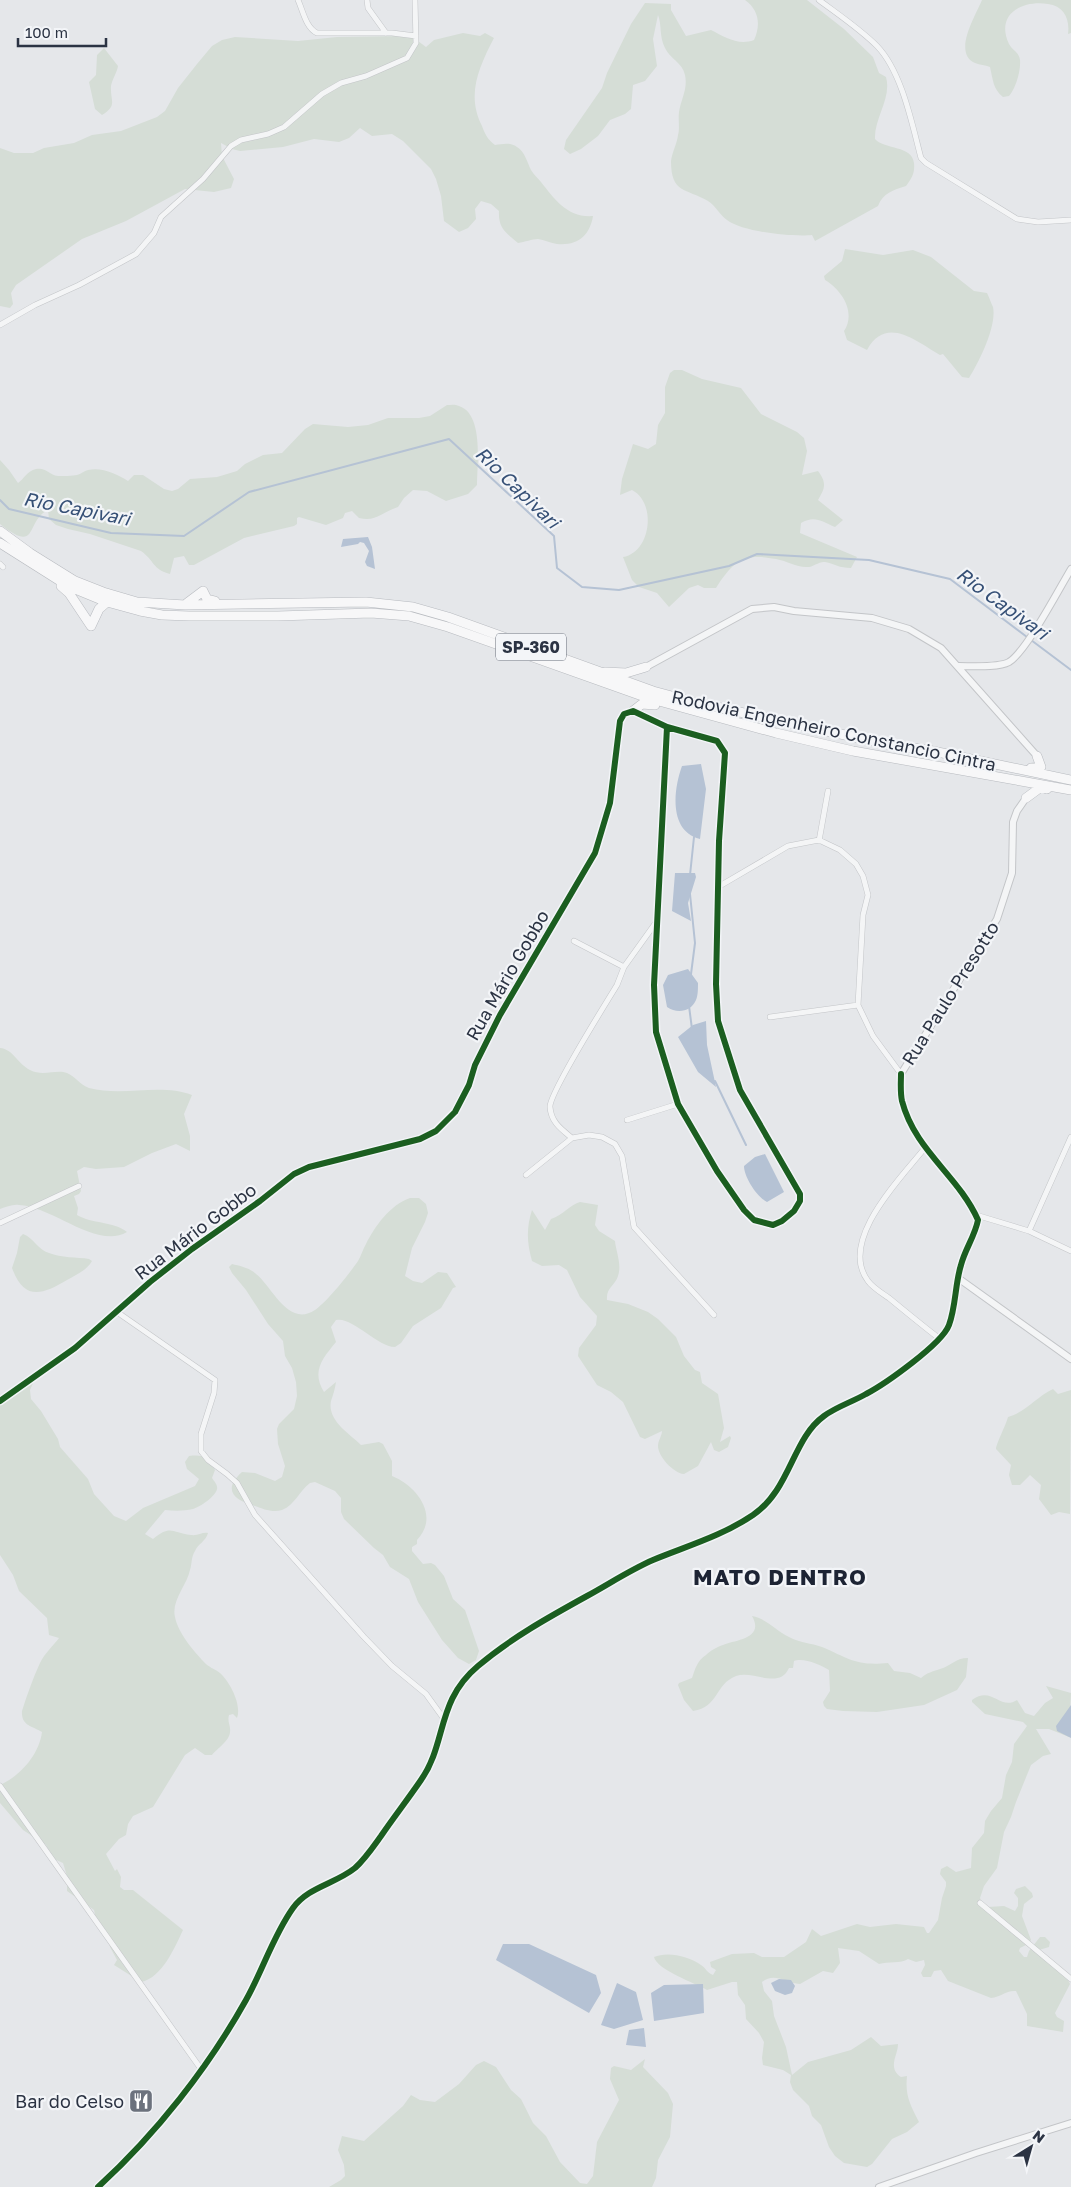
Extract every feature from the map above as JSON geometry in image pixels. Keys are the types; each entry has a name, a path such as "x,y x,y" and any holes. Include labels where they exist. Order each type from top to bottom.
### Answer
{"highway":[{"name":"Rodovia Engenheiro Constancio Cintra","path":"0,531 30,553 82,584 137,602 185,605 203,592 204,596 211,601 248,600 277,604 366,602 413,606 653,691 736,713 1071,779"},
{"name":"Rodovia Engenheiro Constancio Cintra","path":"0,542 68,586 107,602 140,612 162,615 278,616 370,613 409,616 448,627 603,684 734,722 853,751 1004,777 1071,791"},
{"path":"37,567 69,593 91,626 99,610 107,602"},
{"path":"596,671 626,673 646,667"},
{"path":"646,667 640,676 640,681 653,691"},
{"path":"603,684 630,697 633,703 633,711"},
{"path":"633,711 642,704 650,704 675,711 734,722"},
{"path":"1007,767 1040,768 1037,756"},
{"path":"1037,756 1053,772 1071,779"},
{"path":"1004,777 1030,784 1031,789 1026,798"},
{"path":"1026,798 1040,787 1071,791"}],"street":[{"path":"298,0 312,31 318,33 386,33 416,36"},
{"path":"367,0 368,8 386,33"},
{"path":"0,325 35,305 79,285 136,254 154,233 161,217 173,204 203,179 231,146 241,140 268,134 284,127 322,94 341,83 366,76 407,58 413,49 416,36 415,0"},
{"path":"819,0 878,47 888,60 900,86 921,158 926,163 1017,219 1038,222 1071,220"},
{"path":"959,666 980,667 1008,662 1022,651 1071,569"},
{"path":"646,667 752,609 774,607 803,612 872,618 909,629 941,648 1037,756"},
{"path":"633,711 667,727 717,741 725,753 718,887 716,984 718,1021 740,1090 800,1194 800,1201 794,1211 774,1225 766,1225 754,1220 744,1210 716,1171 678,1104 656,1032 654,985 667,727"},
{"name":"Rua Mário Gobbo","path":"0,1401 75,1348 171,1265 294,1174 309,1167 420,1139 436,1131 455,1112 469,1085 475,1065 500,1015 595,853 610,803 620,721 624,714 633,711"},
{"path":"819,840 828,791"},
{"name":"Rua Paulo Presotto","path":"901,1074 997,919 1012,873 1013,822 1017,811 1026,798"},
{"path":"98,2187 117,2170 160,2121 201,2069 247,1999 294,1906 308,1893 358,1865 424,1776 432,1761 444,1719 460,1686 474,1669 531,1628 650,1562 724,1532 762,1508 779,1489 805,1440 818,1421 873,1390 940,1339 950,1321 961,1263 978,1220 964,1196 917,1138 902,1100 901,1074 873,1036 858,1005 864,916 868,894 863,876 856,864 840,850 819,840 788,846 718,887"},
{"path":"572,1138 554,1121 550,1106 557,1088 617,985 624,967 657,921"},
{"path":"574,941 624,967"},
{"path":"770,1017 858,1005"},
{"path":"627,1120 678,1104"},
{"path":"526,1176 572,1138 589,1135 602,1137 615,1144 622,1156 634,1227 714,1315"},
{"path":"1029,1231 1071,1137"},
{"path":"924,1149 889,1192 866,1228 862,1239 861,1269 869,1282 940,1339"},
{"path":"0,1223 79,1186"},
{"path":"976,1215 1029,1231 1071,1251"},
{"path":"958,1278 1071,1359"},
{"path":"117,1312 215,1380 214,1393 200,1434 201,1451 208,1460 232,1478 255,1515 364,1637 392,1666 426,1694 444,1719"},
{"path":"0,1786 201,2069"},
{"path":"980,1903 1071,1978"},
{"path":"879,2187 976,2153 1071,2123"}],"shaded area":[{"path":"745,0 807,0 844,29 873,57 879,73 886,77 887,93 877,123 875,139 885,145 908,153 914,163 913,175 906,186 889,193 878,206 815,241 812,235 768,233 734,224 724,218 708,201 677,185 672,172 671,161 679,132 679,112 686,80 681,67 667,52 663,44 658,15 653,39 657,66 645,81 633,85 631,109 625,114 610,120 598,136 581,149 570,154 564,149 566,140 602,88 607,73 631,24 645,3 671,4 671,10 686,36 711,30 732,40 748,42 754,40 758,23 756,13"},
{"path":"982,0 1071,0 1071,33 1068,34 1067,18 1062,10 1054,5 1029,4 1014,11 1008,17 1006,34 1009,44 1020,60 1016,84 1009,96 1003,97 997,91 990,67 975,63 968,58 966,51 968,33"},
{"path":"463,33 480,36 485,33 494,38 479,70 475,92 477,115 486,134 495,145 509,144 520,149 532,172 563,207 576,214 593,216 586,234 577,241 557,244 533,239 518,243 501,226 499,211 491,204 481,201 475,209 476,219 468,228 459,232 444,221 441,196 431,169 403,141 392,134 372,136 360,128 349,138 339,142 314,139 283,147 240,151 221,143 222,156 234,179 231,188 214,192 185,189 126,221 82,239 16,285 11,293 13,304 10,308 0,306 0,148 14,153 33,153 44,148 74,143 92,135 121,131 157,117 165,111 178,88 212,46 222,40 235,37 298,41 337,37 403,36 414,38 426,47 434,40"},
{"path":"104,48 118,66 111,86 112,105 102,115 95,109 89,82 96,75 97,55"},
{"path":"845,249 883,255 913,250 931,257 974,291 987,293 994,315 990,334 978,363 969,378 962,377 943,354 940,355 902,334 883,334 867,350 847,340 844,331 849,317 846,303 837,290 825,280 824,276 842,261"},
{"path":"674,370 682,370 702,379 741,388 761,414 797,432 804,438 807,451 802,475 818,471 823,479 824,486 818,500 843,520 835,527 810,519 801,523 800,533 857,557 851,568 825,562 806,567 765,557 748,558 734,565 716,588 704,588 698,585 689,588 669,607 657,593 639,587 632,580 623,557 632,553 640,546 645,537 648,516 640,496 632,490 620,495 622,479 633,444 648,449 656,444 658,425 665,413 665,387 670,373"},
{"path":"447,405 459,406 467,411 476,429 478,453 477,485 468,494 446,501 427,491 413,490 398,507 375,518 359,518 352,511 345,513 343,518 326,525 299,517 297,518 297,524 294,526 244,538 194,565 189,565 184,556 174,558 170,574 160,570 141,551 56,525 49,519 48,510 41,515 30,533 26,536 12,533 0,524 0,460 18,483 28,473 36,469 42,469 58,476 78,475 88,470 99,469 128,481 134,475 143,475 164,489 172,491 178,489 190,479 217,477 237,471 245,464 263,455 282,453 305,429 313,424 348,427 368,425 388,418 419,418 430,416"},
{"path":"0,1048 8,1051 30,1070 40,1073 67,1073 89,1088 115,1091 167,1090 192,1095 184,1114 190,1136 190,1151 176,1144 124,1167 96,1169 84,1167 77,1171 81,1191 74,1196 78,1208 77,1215 121,1228 127,1232 115,1236 102,1236 88,1232 32,1207 14,1205 0,1209"},
{"path":"410,1198 419,1198 426,1204 428,1213 412,1248 405,1276 413,1281 422,1283 438,1272 447,1273 456,1287 453,1288 441,1308 413,1326 401,1343 395,1347 380,1342 349,1322 336,1320 331,1327 336,1342 320,1365 319,1378 324,1392 336,1382 331,1408 332,1415 340,1426 361,1445 379,1442 383,1444 392,1461 392,1476 410,1487 422,1503 426,1512 424,1531 417,1540 417,1544 412,1547 412,1551 423,1564 431,1563 435,1565 444,1576 453,1599 465,1610 479,1651 476,1660 469,1664 458,1658 442,1640 418,1602 409,1579 390,1567 383,1555 344,1519 341,1512 341,1498 335,1491 315,1482 310,1483 290,1505 282,1510 275,1511 241,1501 233,1494 232,1489 236,1478 242,1472 255,1473 275,1481 282,1477 285,1466 278,1444 277,1429 279,1424 294,1409 297,1396 296,1382 292,1368 285,1356 283,1341 268,1324 229,1267 232,1264 251,1270 289,1310 297,1314 305,1314 315,1310 332,1294 358,1261 379,1223 396,1206"},
{"path":"580,1202 598,1205 595,1225 599,1231 615,1241 619,1272 617,1279 609,1289 607,1300 628,1304 648,1312 658,1319 676,1337 684,1356 695,1370 700,1372 702,1383 718,1394 724,1428 720,1442 730,1436 728,1447 719,1452 714,1450 711,1442 698,1466 684,1474 675,1471 663,1459 658,1446 662,1431 645,1439 640,1437 623,1402 611,1392 597,1385 578,1356 579,1348 596,1325 597,1316 580,1297 567,1270 559,1265 542,1266 532,1261 528,1236 532,1210 545,1230 551,1219"},
{"path":"23,1234 42,1249 54,1255 89,1259 92,1261 81,1272 50,1289 35,1292 28,1290 22,1286 12,1268 20,1237"},
{"path":"33,1379 30,1390 31,1399 41,1411 58,1439 60,1447 88,1479 94,1494 114,1516 126,1521 143,1508 195,1486 199,1479 187,1469 185,1462 189,1456 202,1456 210,1462 215,1470 212,1478 217,1489 211,1498 193,1509 165,1510 145,1534 153,1539 159,1534 168,1531 193,1535 208,1533 194,1553 188,1576 175,1605 175,1617 179,1629 191,1647 206,1664 220,1673 228,1682 236,1700 238,1713 237,1718 233,1714 229,1715 229,1735 223,1744 212,1755 205,1755 195,1748 185,1755 153,1807 133,1816 128,1824 126,1835 119,1839 106,1854 115,1871 117,1869 121,1877 120,1887 124,1890 133,1890 183,1930 167,1961 155,1975 141,1982 114,1965 117,1960 110,1947 108,1936 97,1924 94,1910 67,1891 67,1876 63,1863 52,1858 46,1845 23,1830 0,1803 0,1785 15,1776 27,1764 33,1757 40,1741 42,1732 25,1723 22,1711 40,1663 59,1638 49,1635 47,1618 19,1591 13,1575 0,1555 0,1400"},
{"path":"1053,1389 1058,1394 1071,1390 1070,1514 1059,1512 1051,1515 1039,1499 1041,1485 1030,1475 1020,1485 1012,1485 1009,1475 1011,1465 996,1449 1008,1417 1020,1412"},
{"path":"752,1616 797,1641 822,1647 860,1662 888,1663 894,1671 910,1673 921,1678 956,1661 968,1658 966,1677 957,1690 924,1705 877,1712 843,1711 827,1709 824,1706 823,1702 830,1691 829,1670 812,1662 798,1660 794,1661 793,1668 789,1668 779,1678 773,1679 750,1675 736,1676 724,1684 708,1705 693,1711 684,1700 678,1685 679,1683 692,1678 695,1668 703,1657 721,1646 741,1640 752,1634 755,1630 755,1624"},
{"path":"1046,1686 1071,1693 1069,1737 1049,1729 1036,1729 1051,1754 1043,1756 1031,1765 1004,1832 997,1868 984,1886 980,1898 982,1903 988,1907 1004,1906 1015,1911 1018,1906 1018,1898 1014,1893 1016,1889 1025,1886 1032,1893 1033,1897 1024,1904 1022,1916 1031,1940 1020,1948 1019,1951 1024,1957 1027,1957 1029,1951 1040,1937 1045,1937 1050,1942 1049,1947 1039,1950 1067,1978 1070,1984 1055,2013 1057,2017 1064,2021 1063,2032 1027,2026 1027,2014 1016,1991 991,1998 948,1981 941,1970 934,1971 931,1977 923,1977 921,1973 925,1965 924,1960 916,1962 908,1959 879,1964 859,1951 838,1948 840,1963 833,1973 823,1971 800,1984 776,1978 767,1979 762,1982 764,1991 772,2001 774,2016 786,2047 792,2075 808,2062 851,2050 871,2037 881,2046 898,2044 894,2061 895,2069 901,2077 907,2076 909,2100 919,2122 907,2132 892,2139 872,2164 867,2167 844,2163 835,2156 829,2147 821,2125 812,2116 809,2106 793,2090 790,2082 791,2075 783,2070 763,2065 764,2042 759,2033 746,2019 745,2005 738,1995 737,1982 707,1990 662,1967 654,1957 665,1954 684,1957 703,1966 713,1975 716,1970 711,1967 710,1962 732,1954 754,1953 762,1957 784,1957 806,1942 812,1929 821,1936 857,1924 870,1927 896,1924 924,1927 927,1933 929,1933 938,1920 946,1886 946,1882 940,1874 941,1869 947,1866 956,1872 971,1868 972,1848 984,1833 985,1821 991,1811 1002,1798 1006,1775 1012,1762 1014,1744 1027,1726 1023,1722 985,1714 972,1700 985,1695 1006,1703 1017,1700 1025,1713 1034,1716 1045,1703 1053,1698"},
{"path":"645,2059 643,2067 668,2093 673,2104 670,2137 658,2160 656,2178 652,2187 329,2187 345,2176 344,2165 338,2150 342,2136 364,2141 403,2106 411,2095 420,2100 435,2102 459,2084 476,2065 484,2061 496,2067 511,2090 521,2099 533,2123 546,2136 560,2162 580,2183 587,2184 593,2176 597,2142 619,2100 610,2079 611,2068 614,2066 631,2070"}],"water":[{"path":"368,537 372,547 375,569 367,566 365,562 369,551 364,543 360,542 341,547 343,539"},
{"path":"701,764 706,789 700,839 690,835 683,828 678,819 676,798 682,766"},
{"path":"675,873 695,873 696,877 688,903 691,921 672,911"},
{"path":"688,969 698,983 698,994 691,1007 683,1011 675,1011 667,1007 663,985 668,975"},
{"path":"706,1021 707,1045 716,1087 698,1072 678,1037 693,1025"},
{"path":"765,1154 784,1192 767,1202 759,1196 752,1186 746,1176 744,1166 755,1157"},
{"path":"1071,1705 1071,1738 1057,1731 1056,1726"},
{"path":"503,1944 529,1944 596,1975 601,1993 589,2013 496,1960"},
{"path":"779,1979 791,1980 795,1986 792,1993 785,1995 775,1991 771,1983"},
{"path":"617,1983 636,1992 643,2020 614,2029 601,2025"},
{"path":"703,1984 704,2013 654,2021 651,1993 664,1985"},
{"path":"644,2028 646,2047 626,2045 629,2030"}],"waterway":[{"name":"Rio Capivari","path":"0,500 9,509 111,533 184,536 249,492 449,439 554,536 557,568 582,587 619,590 729,566 757,554 869,560 950,579 1027,637"},
{"name":"Rio Capivari","path":"1031,640 1071,670"},
{"path":"690,875 694,837"},
{"path":"690,894 695,943 691,974"},
{"path":"689,1006 692,1029"},
{"path":"715,1081 746,1145"}],"cycle path":[{"path":"0,1401 75,1348 150,1282 294,1174 309,1167 420,1139 436,1131 455,1112 469,1085 475,1065 500,1015 595,853 610,803 620,721 624,714 633,711 667,727 717,741 725,753 719,841 716,984 718,1021 740,1090 800,1194 800,1201 794,1211 782,1221 773,1225 754,1220 744,1210 717,1171 678,1104 656,1032 654,985 667,727"},
{"path":"98,2187 140,2145 198,2075 246,2000 280,1930 293,1908 306,1895 355,1868 366,1857 429,1766 448,1708 455,1693 465,1679 478,1666 504,1646 559,1612 644,1564 717,1535 753,1515 776,1492 797,1451 813,1426 824,1416 866,1394 899,1373 925,1353 944,1333 951,1318 961,1265 978,1220 960,1189 926,1149 908,1119 901,1098 901,1074"}],"place":[{"name":"Bar do Celso","path":"141,2101"}],"district":[{"name":"MATO DENTRO","path":"780,1576"}]}
